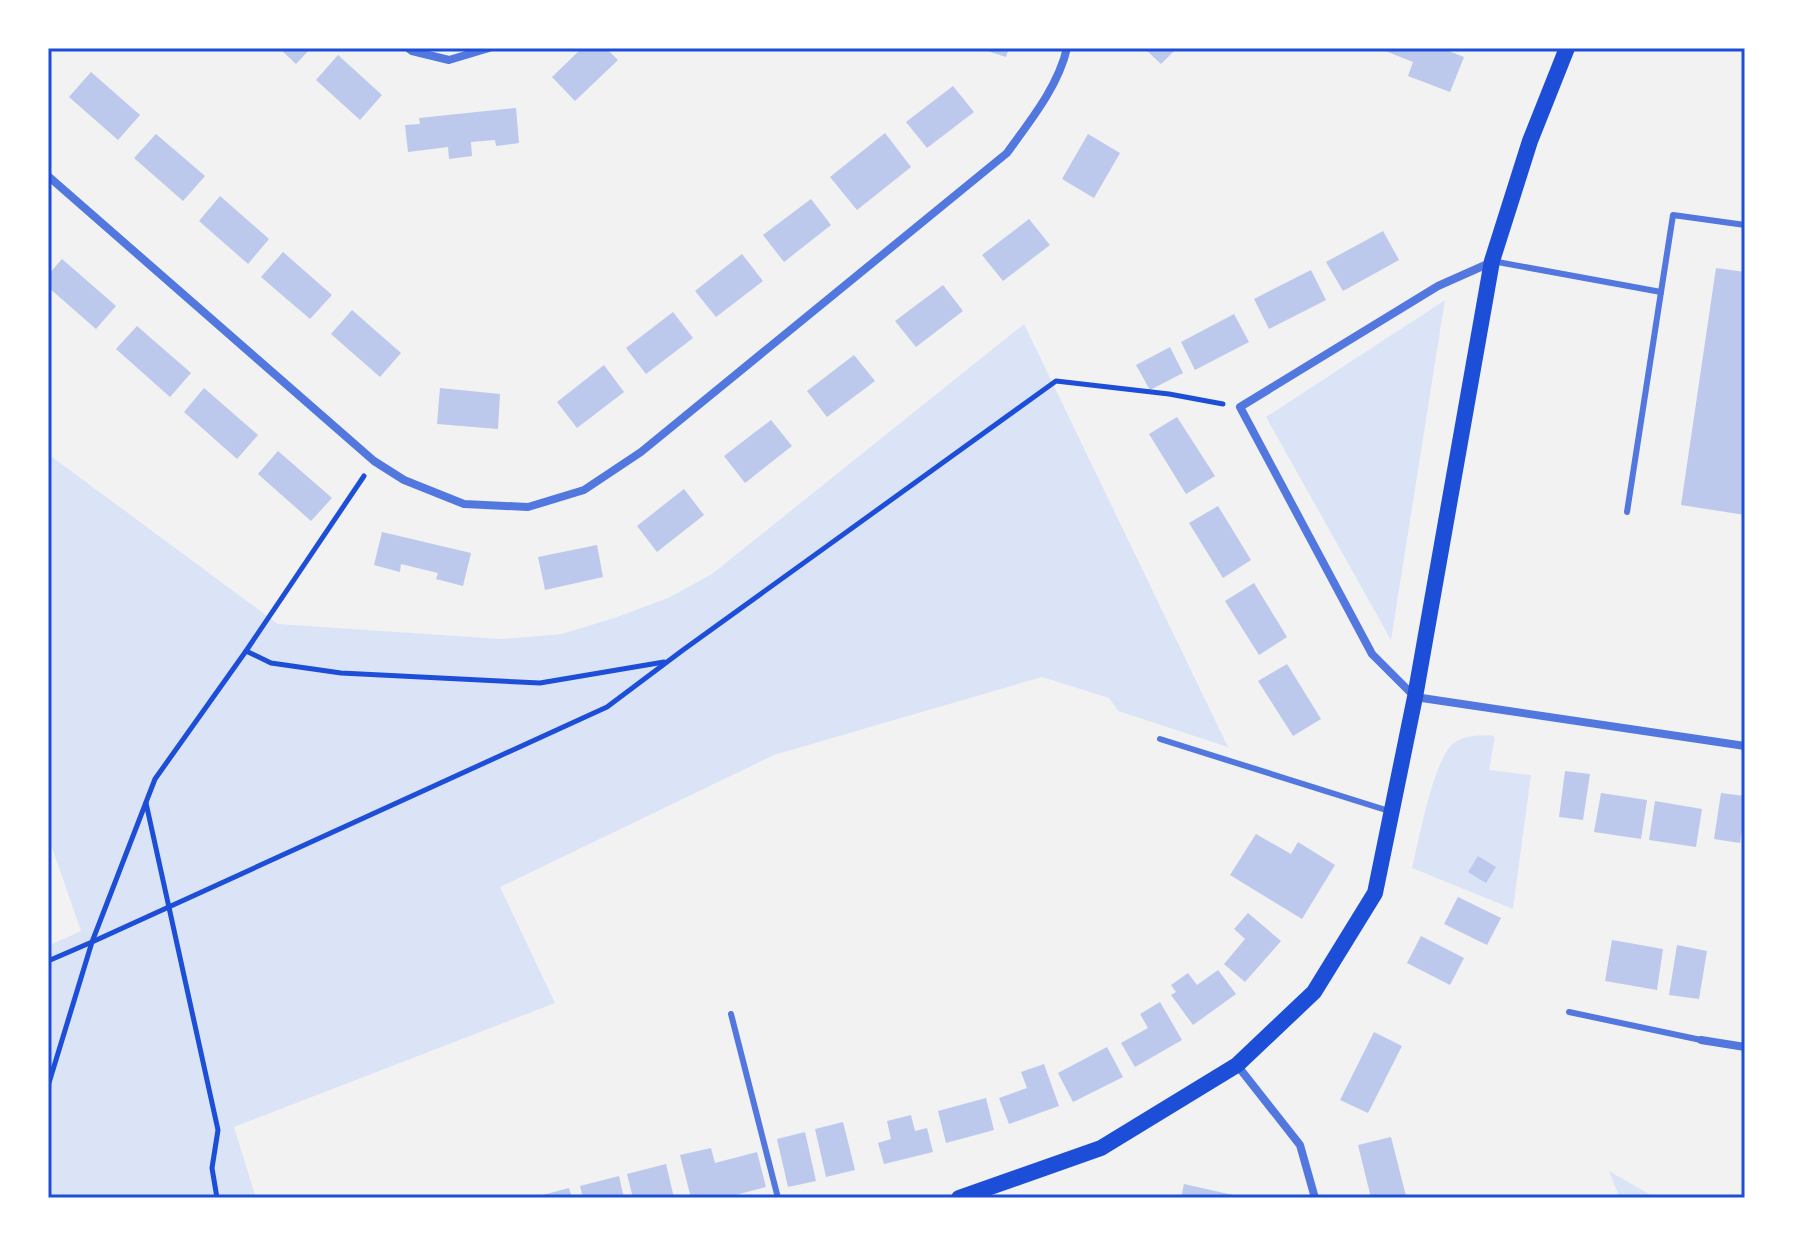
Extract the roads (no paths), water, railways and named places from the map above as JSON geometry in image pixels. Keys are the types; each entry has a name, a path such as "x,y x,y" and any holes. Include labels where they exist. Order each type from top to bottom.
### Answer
{"main road":[{"path":"959,1198 1101,1148 1237,1065 1314,992 1375,893 1415,697 1492,261 1530,141 1567,48"}],"street":[{"path":"408,48 449,60 489,48"},
{"path":"48,176 374,461 404,480 464,504 528,507 584,490 641,452 1007,153 1040,108 1064,63 1067,48"},
{"path":"1492,261 1438,286 1240,407 1372,654 1415,697 1745,746"},
{"path":"1701,1040 1745,1047"},
{"path":"1237,1065 1300,1145 1315,1198"}],"lane":[{"path":"1627,512 1673,215 1745,225"},
{"path":"1492,261 1661,292"},
{"path":"1160,739 1392,812"},
{"path":"1569,1012 1701,1040"},
{"path":"731,1014 778,1198"}]}
